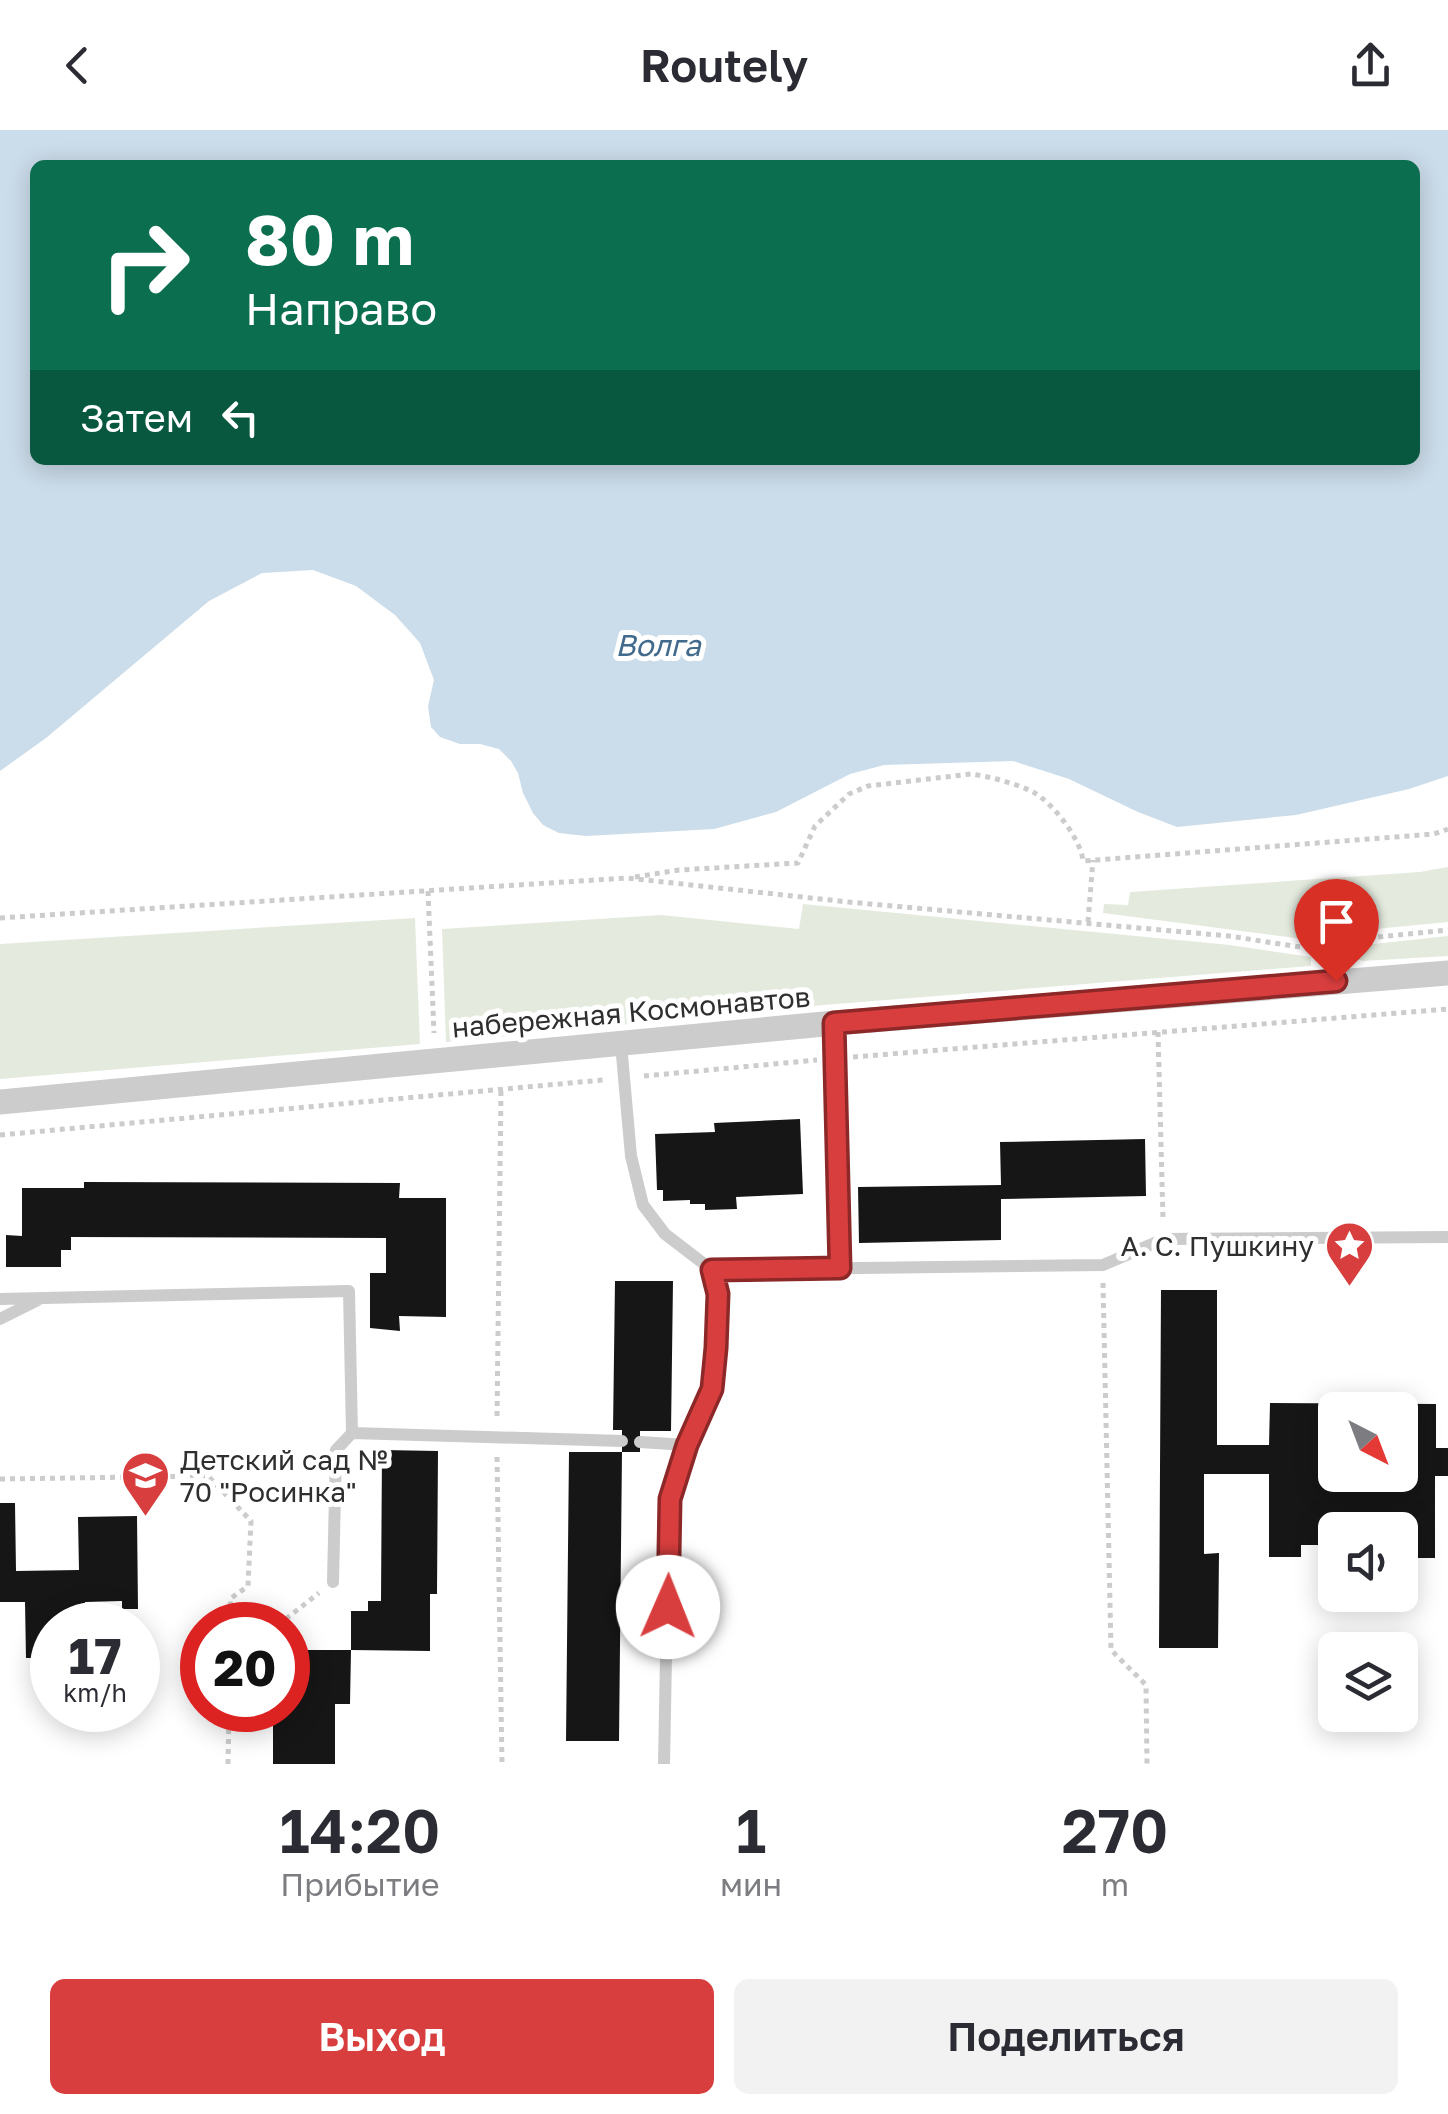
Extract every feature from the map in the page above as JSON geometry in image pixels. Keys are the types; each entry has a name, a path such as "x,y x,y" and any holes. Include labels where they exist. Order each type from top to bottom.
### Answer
{"street":[{"name":"набережная Космонавтов","path":"0,1102 834,1023 1448,973"}],"lane":[{"path":"834,1023 840,1268"},
{"path":"621,1044 631,1156 643,1204 665,1234 712,1270 1103,1265 1164,1238 1448,1237"},
{"path":"664,1764 670,1499 687,1445 712,1389 718,1294 712,1270"},
{"path":"0,1299 349,1291 352,1434 336,1450 333,1582"},
{"path":"0,1319 43,1298"},
{"path":"352,1434 622,1441"},
{"path":"640,1442 687,1445"}],"path":[{"path":"0,918 627,878 678,870 798,863 814,826 850,794 868,786 971,774 1036,793 1074,833 1083,861 1434,834 1448,829"},
{"path":"1088,922 1092,860"},
{"path":"627,878 1229,936 1306,948 1323,955"},
{"path":"428,891 433,1019"},
{"path":"1306,948 1448,930"},
{"path":"0,1134 835,1058 1448,1008"},
{"path":"1158,1032 1164,1238"},
{"path":"1103,1265 1110,1650 1146,1685 1147,1764"},
{"path":"0,1479 208,1476 250,1521 248,1586 230,1602"},
{"path":"307,1602 333,1582"},
{"path":"228,1764 229,1732"}],"shaded area":[{"path":"1448,867 1448,922 1334,933 1311,940 1103,913 1104,904 1128,905 1130,892"},
{"path":"803,904 1230,945 1311,957 1311,966 824,1005 446,1042 442,929 661,915 799,929"},
{"path":"415,918 420,1044 0,1079 0,944"},
{"path":"1448,936 1448,956 1363,961 1327,949"}],"water":[{"name":"Волга","path":"0,130 1448,130 1448,776 1296,815 1177,827 1069,779 1013,761 884,765 850,774 776,812 714,829 586,836 559,833 543,825 533,813 518,773 499,749 460,744 440,737 431,727 428,706 434,680 420,643 395,615 356,586 313,570 262,573 209,601 46,738 0,771"}],"building":[{"path":"800,1119 803,1194 736,1197 737,1209 705,1210 705,1204 690,1204 690,1200 663,1201 663,1190 657,1190 655,1134 715,1132 714,1123"},
{"path":"1145,1139 1146,1196 1001,1199 1001,1240 859,1243 858,1187 1001,1185 1000,1142"},
{"path":"84,1182 400,1183 399,1198 446,1198 446,1317 399,1316 400,1331 370,1328 370,1273 386,1273 386,1238 71,1237 71,1250 61,1250 61,1267 6,1267 6,1235 22,1236 22,1188 84,1188"},
{"path":"615,1281 673,1281 671,1431 640,1431 640,1452 622,1452 622,1430 613,1430"},
{"path":"1161,1290 1217,1290 1217,1445 1269,1445 1270,1403 1318,1403 1318,1492 1418,1492 1418,1404 1436,1404 1436,1448 1448,1448 1448,1476 1435,1476 1435,1558 1418,1558 1418,1512 1318,1512 1318,1545 1301,1545 1301,1557 1269,1557 1269,1474 1204,1474 1204,1554 1219,1553 1218,1648 1159,1648"},
{"path":"382,1450 438,1451 437,1594 430,1594 430,1651 351,1650 351,1611 368,1611 368,1601 381,1601"},
{"path":"569,1452 622,1452 619,1741 566,1741"},
{"path":"0,1503 15,1503 16,1571 79,1570 78,1517 137,1516 138,1602 30,1602 30,1658 26,1658 25,1602 0,1602"},
{"path":"310,1650 351,1650 350,1704 335,1704 335,1764 273,1764 273,1732 310,1732"}],"place":[{"name":"А. С. Пушкину","path":"1349,1288"},
{"name":"Детский сад № 70 \"Росинка\"","path":"145,1518"}],"route":[{"path":"668,1607 670,1499 687,1445 712,1389 718,1294 712,1270 840,1268 834,1023 1336,981"}]}
